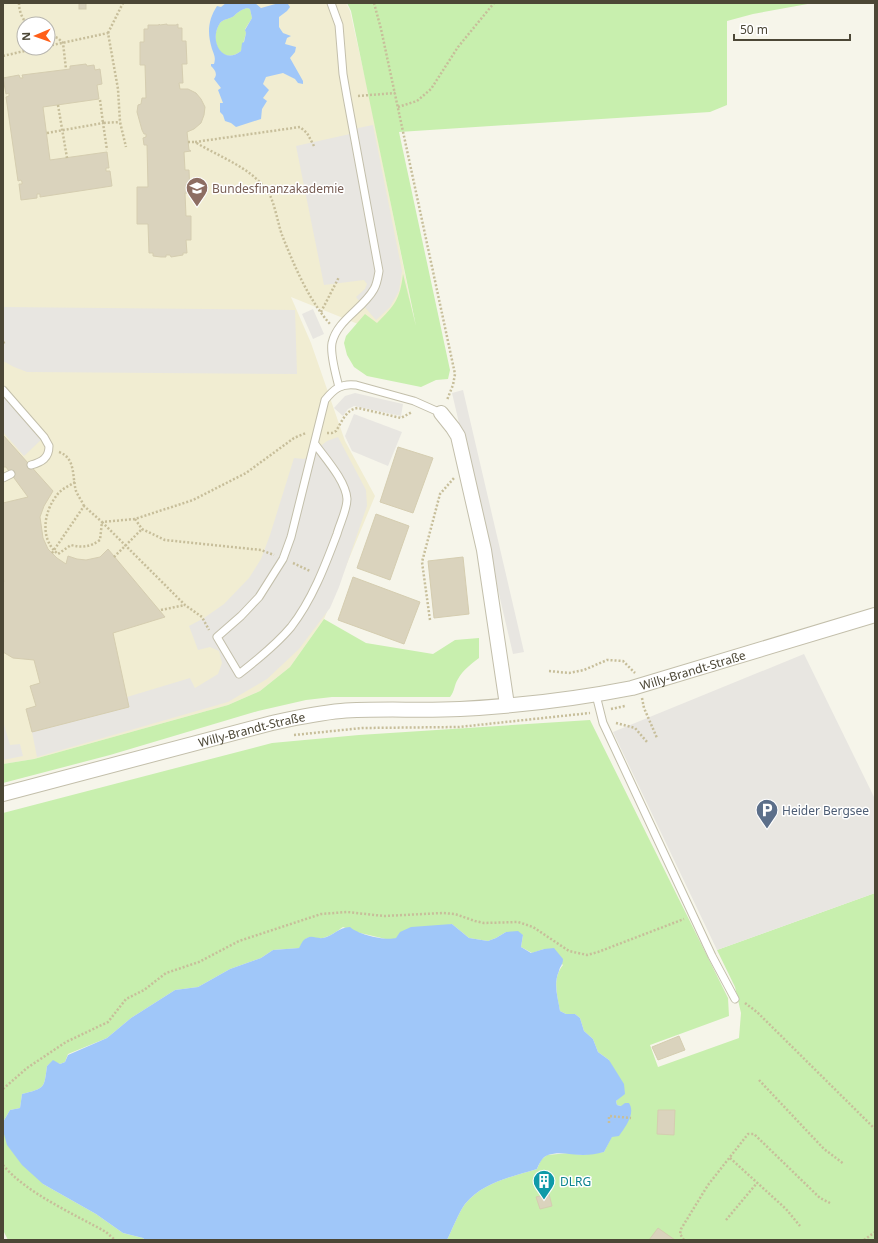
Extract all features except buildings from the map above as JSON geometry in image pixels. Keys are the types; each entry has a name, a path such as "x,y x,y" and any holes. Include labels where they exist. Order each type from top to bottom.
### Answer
{"street":[{"path":"441,413 458,436 466,470 484,550 507,705"},
{"name":"Willy-Brandt-Straße","path":"3,794 272,723 308,715 342,711 460,709 596,695 639,686 875,615"}],"lane":[{"path":"331,3 338,25 343,74 379,271 378,280 374,289 336,331 332,344 335,373 339,386"},
{"path":"315,444 340,478 345,489 347,498 344,513 314,591 290,627 259,659 239,674 217,637 242,616 260,598 284,559 292,537 325,400 331,392 339,386 347,384 356,385 414,401 441,413"},
{"path":"3,390 44,437 49,446 46,458 40,463 31,465"},
{"path":"3,478 11,474"},
{"path":"596,695 603,723 712,956 735,999"}],"path":[{"path":"19,3 23,16"},
{"path":"123,3 108,34 118,89 120,122 126,148"},
{"path":"374,3 381,28 455,374 454,385 441,413"},
{"path":"398,107 418,101 431,89 458,47 494,3"},
{"path":"56,44 108,34"},
{"path":"56,37 63,43 66,69"},
{"path":"3,56 16,53"},
{"path":"347,97 395,93"},
{"path":"100,100 107,150"},
{"path":"58,105 67,158"},
{"path":"47,133 103,123 120,122"},
{"path":"188,142 300,127 307,133 314,146"},
{"path":"195,142 240,167 257,179 269,192 282,235 300,277 321,313 336,331"},
{"path":"321,313 339,277"},
{"path":"102,522 135,519 193,500 246,473 294,438 309,432 332,433 336,431 348,412 354,408 401,418 415,411"},
{"path":"49,450 64,454 69,459 73,466 77,492 84,506 186,605 202,617 209,629 217,637"},
{"path":"430,620 422,562 440,494 451,480 466,470"},
{"path":"75,482 58,493 45,518 46,533 53,552 58,554 71,545 78,547 92,546 100,540 102,522"},
{"path":"53,552 84,506"},
{"path":"135,519 142,529 165,540 261,550 320,575"},
{"path":"114,556 142,529"},
{"path":"161,610 186,605"},
{"path":"548,671 569,673 584,670 607,660 623,661 634,671 644,708 657,738"},
{"path":"288,735 362,728 459,727 600,712"},
{"path":"603,723 620,724 635,728 647,742"},
{"path":"3,1089 27,1068 66,1042 108,1022 126,999 144,990 166,973 199,962 239,941 310,917 334,912 384,916 444,913 455,914 484,923 518,922 533,927 569,951 587,954 598,952 676,923 693,914"},
{"path":"735,999 741,1000 757,1012 875,1129"},
{"path":"759,1080 824,1149 844,1164"},
{"path":"608,1123 609,1116 631,1118"},
{"path":"684,1240 680,1234 681,1229 708,1185 748,1134 754,1134 820,1198 830,1203"},
{"path":"730,1158 786,1209 800,1226"},
{"path":"3,1165 10,1173 37,1194 106,1232 115,1240"},
{"path":"726,1220 757,1183"},
{"path":"864,1240 875,1232"}],"shaded area":[{"path":"3,3 346,3 350,11 369,95 420,349 291,297 311,343 345,441 375,496 324,619 290,667 260,691 228,705 34,759 3,764"},
{"path":"373,125 402,271 399,291 390,307 376,320 356,297 365,289 367,284 364,280 324,285 296,146 350,134 358,128"},
{"path":"3,307 295,310 297,374 27,372 3,361"},
{"path":"313,309 324,334 313,339 302,314"},
{"path":"3,390 44,437 24,456 3,432"},
{"path":"463,390 524,652 513,654 452,393"},
{"path":"355,393 403,404 401,416 354,406 348,409 343,416 334,408 345,396"},
{"path":"354,414 402,432 388,466 352,451 345,436"},
{"path":"338,437 366,490 367,506 339,587 330,608 299,649 267,679 228,702 37,757 32,732 129,707 127,697 190,678 195,688 218,674 222,663 219,651 210,647 198,650 189,626 204,618 224,604 249,578 261,559 294,458 304,459 327,441"},
{"name":"Heider Bergsee","path":"804,654 875,799 875,893 717,950 613,732"},
{"path":"3,721 10,745 20,744 23,756 3,760"}],"green space":[{"path":"347,3 813,3 753,14 727,21 727,105 710,112 399,132 450,370 448,379 436,380 421,387 367,376 354,367 347,355 344,343 346,336 365,314 377,323 388,311 396,301 403,274 416,326 351,11"},
{"path":"247,8 250,9 252,18 245,29 246,33 241,51 234,55 223,53 216,44 217,30 220,23"},
{"path":"324,619 366,643 433,654 455,640 479,638 479,658 467,667 460,676 450,697 332,697 306,700 258,711 110,755 3,783 3,764 34,759 228,705 260,691 290,667"},
{"path":"590,720 728,998 729,1016 650,1045 658,1067 739,1038 741,1013 735,987 717,950 875,893 875,1240 447,1240 465,1204 480,1190 498,1181 537,1169 541,1160 547,1155 569,1153 581,1155 604,1152 612,1136 619,1136 621,1106 617,1105 616,1101 619,1098 609,1060 598,1052 593,1039 584,1031 580,1018 575,1014 566,1014 560,1011 556,981 557,975 563,965 544,949 532,953 521,947 523,935 506,932 488,941 469,938 452,924 390,940 356,932 343,927 326,937 319,939 307,938 302,943 300,948 273,950 261,958 230,969 198,987 175,990 131,1018 107,1038 68,1054 65,1062 60,1064 53,1061 47,1066 44,1083 42,1086 39,1089 22,1094 20,1108 10,1110 3,1122 3,813 272,743 359,735"},
{"path":"3,1122 43,1184 96,1214 123,1233 143,1238 145,1240 8,1240 3,1230"}],"water":[{"path":"226,3 255,3 261,8 279,3 288,4 290,7 279,17 279,27 283,33 291,36 287,38 285,44 296,47 295,52 290,58 303,81 303,84 298,83 295,79 283,73 266,77 263,84 269,90 263,98 267,101 262,109 261,119 236,127 225,121 220,112 220,103 223,103 218,90 221,88 214,79 216,72 211,66 211,64 214,64 215,58 209,38 209,27 217,6 221,7","holes":["247,8 250,9 252,18 245,30 246,33 241,51 234,55 223,53 219,49 216,37 220,23 238,12"]},
{"path":"452,924 469,938 488,941 506,932 518,931 523,935 521,947 531,953 554,948 563,959 563,963 559,969 556,981 556,991 560,1011 566,1014 575,1014 580,1018 584,1031 593,1039 598,1052 609,1060 624,1084 625,1094 616,1101 617,1105 621,1106 625,1103 629,1103 631,1112 624,1129 619,1136 612,1137 604,1152 586,1155 561,1153 548,1155 542,1159 537,1169 498,1181 480,1190 465,1204 447,1240 145,1240 143,1238 123,1233 96,1214 43,1184 22,1165 7,1145 3,1122 10,1110 20,1108 22,1094 39,1089 42,1086 45,1079 47,1066 53,1060 60,1064 65,1062 68,1055 107,1038 131,1018 175,990 198,987 230,969 261,958 273,950 299,948 303,941 307,938 323,938 346,927 350,927 359,933 372,937 391,939 396,938 400,932 411,927"}],"place":[{"name":"Bundesfinanzakademie","path":"197,208"},
{"name":"Heider Bergsee","path":"767,830"},
{"name":"DLRG","path":"544,1200"}]}
